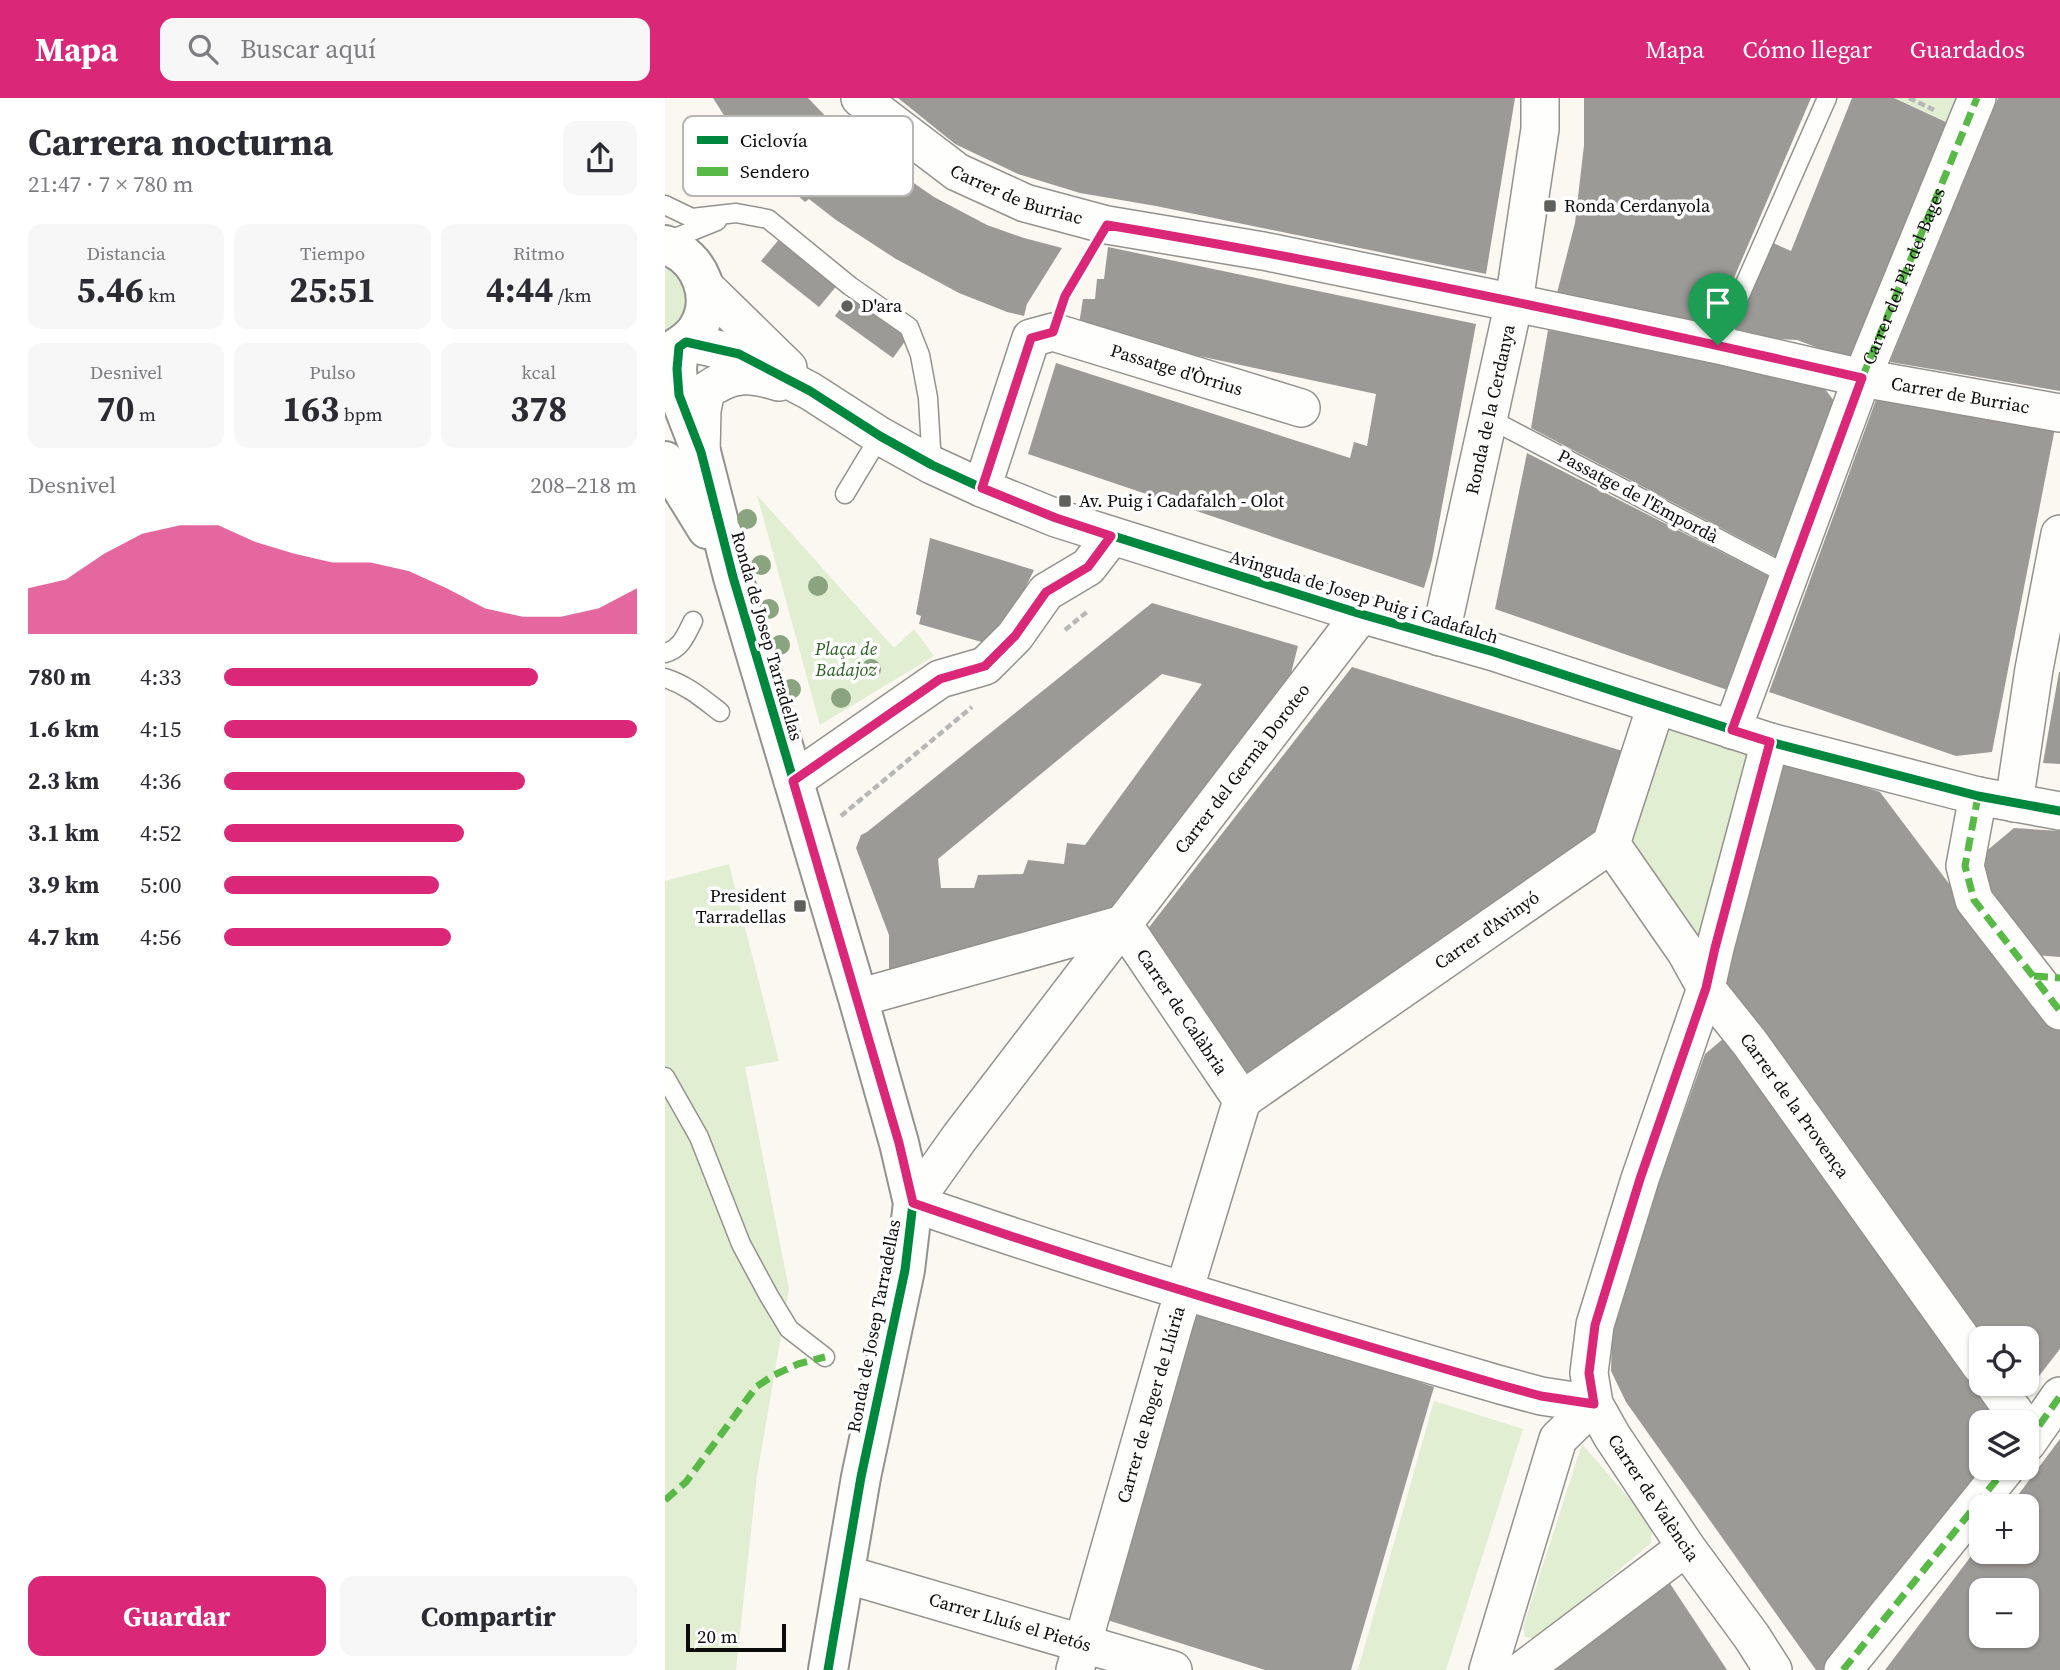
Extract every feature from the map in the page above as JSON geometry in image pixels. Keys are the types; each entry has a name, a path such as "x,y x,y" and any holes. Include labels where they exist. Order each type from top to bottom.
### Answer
{"street":[{"name":"Carrer de Burriac","path":"860,98 884,116"},
{"name":"Ronda de la Cerdanya","path":"1440,637 1514,302 1540,129 1540,98"},
{"name":"Carrer del Pla del Bages","path":"1732,730 1862,378 1977,98"},
{"name":"Carrer de Burriac","path":"913,138 957,172 1025,203 1107,225 1263,251 1718,345 1862,378 2060,413"},
{"path":"665,244 684,254 693,263 700,274 706,301 697,331 677,348"},
{"name":"Avinguda de Josep Puig i Cadafalch","path":"704,286 810,391"},
{"path":"982,488 1031,338 1053,332"},
{"name":"Passatge d'Òrrius","path":"1053,332 1301,408"},
{"name":"Avinguda de Josep Puig i Cadafalch","path":"677,348 739,354 810,391 880,436 932,465 1056,518 1361,614 1494,652 1770,742 1978,796 2060,811"},
{"name":"Ronda de Josep Tarradellas","path":"677,348 683,456 733,577 858,998 913,1203 905,1270 861,1477 828,1670"},
{"name":"Ronda de Josep Tarradellas","path":"683,456 702,410 706,391 721,380 743,375 761,376 810,391"},
{"path":"2014,803 2034,669 2060,534"},
{"path":"793,781 940,679 985,666 1015,636 1046,592 1088,567 1111,536"},
{"name":"Carrer del Germà Doroteo","path":"913,1203 960,1137 1361,614"},
{"path":"1611,844 1656,706"},
{"name":"Carrer de València","path":"1770,742 1706,988 1640,1179 1595,1325 1589,1373 1594,1404 1612,1436 1773,1670"},
{"path":"1978,796 1965,866 1974,900 2047,977 2060,1011"},
{"name":"Carrer de la Provença","path":"1611,844 1686,953 1706,988 1758,1055 1969,1349"},
{"name":"Carrer d'Avinyó","path":"1242,1100 1611,844"},
{"path":"858,998 1123,924"},
{"name":"Carrer de Calàbria","path":"1123,924 1242,1100"},
{"name":"Carrer de Roger de Llúria","path":"1079,1657 1242,1100"},
{"path":"913,1203 1185,1291 1497,1384 1541,1396 1594,1404"},
{"path":"2039,1420 2060,1396"},
{"path":"1488,1670 1558,1439 1594,1404"},
{"path":"1843,1670 1996,1480"},
{"path":"1523,1670 1686,1547"},
{"name":"Carrer Lluís el Pietós","path":"845,1574 1079,1657 1173,1670"}],"lane":[{"path":"1718,345 1827,98"},
{"path":"665,205 692,218 736,213 768,219 850,286 909,327 920,355 928,398 932,465"},
{"path":"665,244 736,213"},
{"name":"Passatge de l'Empordà","path":"1488,418 1788,575"},
{"path":"845,495 880,436"},
{"path":"665,653 673,651 684,640 693,621"},
{"path":"665,678 694,691 720,712"},
{"path":"665,1077 699,1137 741,1244 769,1296 789,1329 825,1357"}],"path":[{"path":"1053,332 1065,296 1107,225"}],"green space":[{"path":"1894,98 1960,98 1950,124"},
{"path":"665,267 678,276 689,298 678,328 665,336"},
{"name":"Plaça de Badajoz","path":"757,495 894,648 914,629 934,656 820,725"},
{"path":"1669,726 1747,749 1749,765 1698,948 1629,850"},
{"path":"729,864 779,1061 745,1067 789,1289 757,1476 736,1670 665,1670 665,881"},
{"path":"1434,1401 1523,1429 1446,1670 1358,1670"},
{"path":"1582,1444 1652,1525 1651,1543 1537,1639 1525,1637 1523,1627"}],"building":[{"path":"713,98 808,98 825,116 724,116"},
{"path":"898,98 1515,98 1486,274 1156,206 1080,193 1018,174 955,144"},
{"path":"1584,98 1811,98 1713,327 1557,293 1575,223 1584,145"},
{"path":"1852,98 1894,98 1950,124 1859,363 1797,340 1733,331 1771,242 1791,251"},
{"path":"1998,98 2060,98 2060,391 1890,362"},
{"path":"913,183 987,225 1062,248 1027,304 1024,316 959,293 896,259 809,199 805,202 798,196 913,196"},
{"path":"781,237 839,283 819,307 761,261"},
{"path":"1108,247 1476,324 1432,560 1424,588 1028,454 1056,363 1350,458 1354,442 1367,446 1376,394 1078,330 1083,299 1095,299 1097,279 1104,279"},
{"path":"853,291 911,333 893,358 835,316"},
{"path":"1548,330 1822,385 1837,405 1782,560 1531,428"},
{"path":"1877,397 2055,428 1992,752 1956,756 1769,692"},
{"path":"1527,453 1772,578 1736,693 1495,609"},
{"path":"930,538 1034,570 1000,639 992,645 919,624 921,616 916,614"},
{"path":"1152,603 1298,646 1288,685 1114,913 889,977 889,935 856,848 861,835","holes":["1162,674 1202,684 1085,845 1067,843 1064,864 1028,860 1023,874 978,875 974,888 941,888 938,859"]},
{"path":"1352,667 1629,753 1603,839 1256,1079 1240,1076 1143,935"},
{"path":"2059,672 2060,764 2043,763"},
{"path":"1778,759 1880,792 2060,1031 2060,1349 2039,1376 2039,1326 1972,1326 1725,986"},
{"path":"2014,828 2060,831 2060,957 2034,955 1979,882 1984,853"},
{"path":"1723,1039 1969,1372 1969,1396 1987,1396 1997,1410 1969,1410 1969,1480 1974,1480 1828,1670 1816,1670 1626,1402 1611,1371 1615,1306 1705,1054"},
{"path":"1190,1306 1434,1387 1351,1670 1265,1670 1101,1618"},
{"path":"2060,1439 2060,1670 1885,1670 1969,1559 1969,1564 2039,1564 2039,1494 2019,1494 2029,1480 2039,1480 2039,1467"},
{"path":"1665,1576 1727,1670 1544,1670"}],"marked path":[{"path":"1862,378 1977,98"},
{"path":"1978,796 1965,866 1974,900 2060,1011"},
{"path":"2034,976 2060,978"},
{"path":"665,1500 686,1482 756,1387 798,1364 825,1357"},
{"path":"2039,1426 2060,1396"},
{"path":"1843,1670 1996,1480"}],"cycle path":[{"path":"828,1670 861,1477 905,1270 913,1203 858,998 733,577 701,452 679,395 679,347 686,342 739,354 810,391 880,436 932,465 1056,518 1361,614 1494,652 1770,742 1978,796 2060,811"}],"place":[{"name":"Ronda Cerdanyola","path":"1550,206"},
{"name":"D'ara","path":"847,306"},
{"name":"Av. Puig i Cadafalch - Olot","path":"1065,501"},
{"name":"President Tarradellas","path":"800,906"}],"route":[{"path":"1107,225 1263,251 1718,345 1862,378 1732,730 1770,742 1706,988 1640,1179 1595,1325 1589,1373 1594,1404 1541,1396 1214,1301 913,1203 858,998 793,781 940,679 985,666 1015,636 1046,592 1088,567 1111,536 1056,518 982,488 1031,338 1053,332 1065,296 1107,225"}]}
